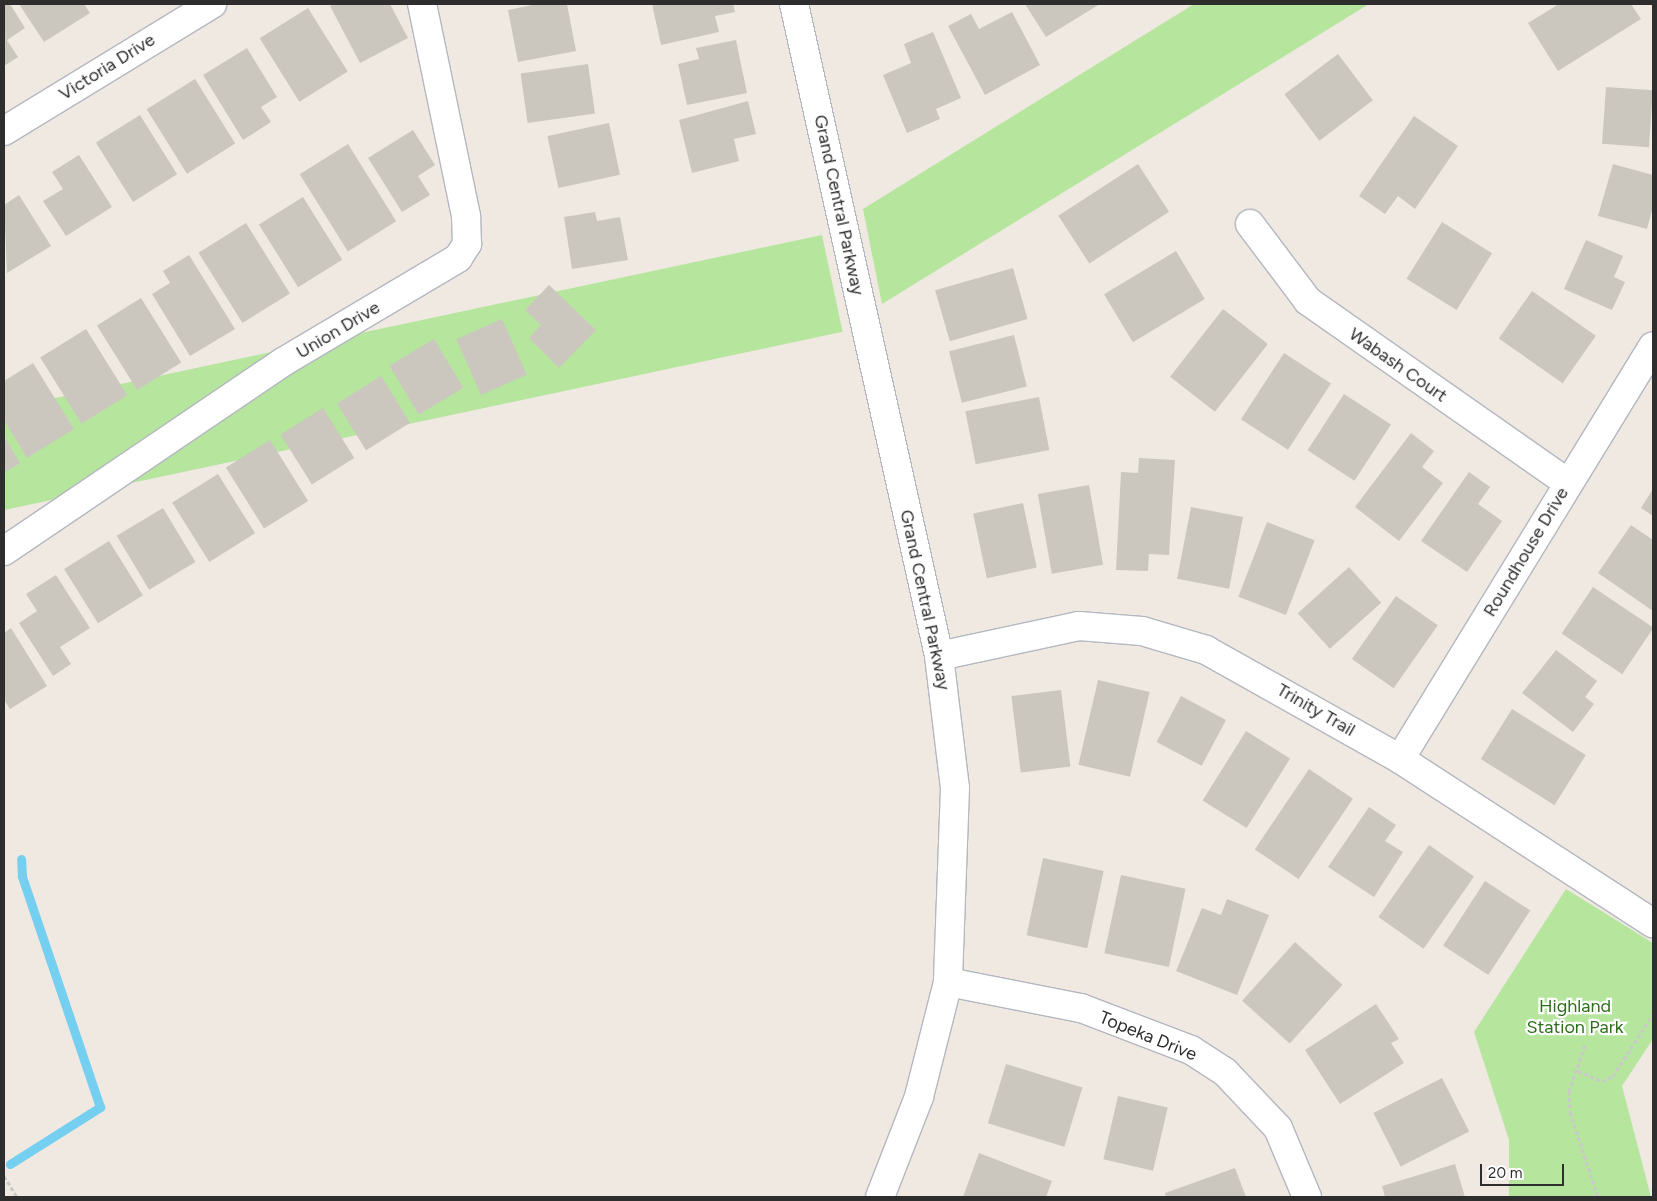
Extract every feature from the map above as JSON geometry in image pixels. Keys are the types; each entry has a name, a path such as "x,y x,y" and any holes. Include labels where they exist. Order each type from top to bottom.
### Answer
{"street":[{"name":"Victoria Drive","path":"4,130 212,4"},
{"name":"Union Drive","path":"4,551 283,362 458,258 467,244 466,216 422,4"},
{"name":"Grand Central Parkway","path":"795,4 938,656 956,788 948,982 919,1097 880,1197"},
{"name":"Wabash Court","path":"1250,224 1308,301 1568,484"},
{"name":"Roundhouse Drive","path":"1400,759 1653,346"},
{"name":"Trinity Trail","path":"938,656 1080,626 1142,631 1206,650 1241,666 1400,759 1653,923"},
{"name":"Topeka Drive","path":"948,982 1081,1008 1191,1050 1238,1083 1278,1128 1308,1197"}],"path":[{"path":"1578,1070 1602,1081 1613,1076 1653,1014"},
{"path":"1585,1045 1578,1070 1569,1090 1570,1112 1598,1197"},
{"path":"4,1176 17,1197"}],"green space":[{"path":"1194,4 1369,4 882,304 863,209"},
{"path":"822,235 843,332 4,510 4,409"},
{"name":"Highland Station Park","path":"1566,889 1653,943 1653,1039 1622,1086 1651,1197 1509,1197 1509,1140 1474,1032"}],"building":[{"path":"4,4 10,4 25,28 7,40 18,57 4,66"},
{"path":"19,4 84,4 90,13 44,42"},
{"path":"335,4 390,4 408,38 360,63 330,6"},
{"path":"537,4 567,4 576,51 518,62 508,10"},
{"path":"652,4 733,4 735,12 715,16 719,32 661,45"},
{"path":"1025,4 1100,4 1046,37"},
{"path":"1559,4 1631,4 1641,19 1558,71 1528,23"},
{"path":"308,8 348,72 299,102 260,38"},
{"path":"1012,12 1040,65 985,95 948,26 971,14 979,29"},
{"path":"933,32 961,98 936,109 940,119 907,133 883,75 911,63 904,44"},
{"path":"736,40 747,93 687,105 678,64 699,59 696,48"},
{"path":"247,48 277,97 261,107 271,122 243,140 203,75"},
{"path":"1338,54 1373,100 1319,141 1284,94"},
{"path":"588,64 595,114 528,123 521,73"},
{"path":"195,79 235,143 187,174 147,109"},
{"path":"1606,87 1653,90 1649,147 1602,144"},
{"path":"748,101 756,134 734,139 739,161 692,173 679,120"},
{"path":"140,115 177,174 133,202 96,143"},
{"path":"1414,116 1458,146 1415,209 1398,196 1385,214 1359,196"},
{"path":"609,123 620,175 558,188 547,136"},
{"path":"413,130 435,165 418,176 430,195 402,212 368,158"},
{"path":"348,144 396,221 348,251 300,174"},
{"path":"79,155 112,207 66,236 43,201 63,189 52,172"},
{"path":"1138,164 1169,212 1089,264 1058,216"},
{"path":"1613,164 1653,175 1653,207 1647,229 1598,216"},
{"path":"19,195 51,246 7,273 4,205"},
{"path":"303,197 342,260 298,287 259,225"},
{"path":"595,212 597,221 620,217 628,260 572,269 564,217"},
{"path":"1442,222 1492,253 1457,310 1406,279"},
{"path":"246,223 290,293 242,323 199,253"},
{"path":"1586,240 1623,256 1614,277 1625,282 1612,310 1564,289"},
{"path":"1176,251 1205,299 1133,342 1104,294"},
{"path":"189,255 235,329 190,356 152,294 170,283 163,271"},
{"path":"1013,268 1028,319 950,341 935,290"},
{"path":"549,285 596,330 559,368 529,338 541,325 525,310"},
{"path":"1532,291 1596,336 1563,383 1499,339"},
{"path":"141,298 181,362 137,390 97,326"},
{"path":"1223,309 1268,344 1215,412 1170,377"},
{"path":"502,319 527,375 481,395 456,339"},
{"path":"86,329 127,395 82,424 40,358"},
{"path":"1014,335 1027,386 962,403 949,351"},
{"path":"434,339 463,388 419,415 389,366"},
{"path":"1284,353 1331,383 1288,450 1241,419"},
{"path":"33,363 74,429 27,458 4,420 4,381"},
{"path":"381,376 410,423 366,450 337,404"},
{"path":"1344,394 1391,424 1354,481 1308,450"},
{"path":"1039,397 1049,450 976,464 965,411"},
{"path":"323,408 354,458 312,485 281,434"},
{"path":"1411,433 1434,451 1422,467 1443,483 1399,541 1355,507"},
{"path":"4,436 20,463 4,473"},
{"path":"270,440 308,501 264,529 226,468"},
{"path":"1139,458 1175,460 1169,555 1149,554 1148,571 1116,570 1121,472 1138,473"},
{"path":"1469,472 1490,487 1478,504 1502,521 1467,572 1421,541"},
{"path":"218,474 255,533 209,562 172,503"},
{"path":"1089,485 1103,565 1052,574 1038,494"},
{"path":"1653,489 1653,516 1641,508"},
{"path":"1023,503 1037,568 987,578 973,514"},
{"path":"1191,507 1243,517 1229,589 1177,579"},
{"path":"163,508 195,562 149,590 117,536"},
{"path":"1267,522 1315,540 1286,615 1238,597"},
{"path":"1631,525 1653,540 1653,611 1598,573"},
{"path":"109,541 143,595 98,623 64,569"},
{"path":"1349,567 1381,603 1330,649 1298,613"},
{"path":"56,575 90,628 60,647 71,664 53,676 19,623 37,611 26,594"},
{"path":"1593,587 1653,627 1622,674 1562,633"},
{"path":"1396,596 1438,625 1394,688 1352,659"},
{"path":"11,628 47,686 10,709 4,700 4,633"},
{"path":"1556,650 1597,681 1585,697 1594,704 1573,732 1522,693"},
{"path":"1098,680 1150,692 1130,777 1078,765"},
{"path":"1061,690 1070,766 1021,773 1011,696"},
{"path":"1181,696 1226,720 1202,766 1157,742"},
{"path":"1512,709 1586,755 1555,805 1481,759"},
{"path":"1246,731 1290,759 1247,828 1203,801"},
{"path":"1309,769 1353,799 1299,879 1255,849"},
{"path":"1369,807 1396,825 1385,841 1403,852 1374,897 1328,867"},
{"path":"1429,845 1474,877 1424,949 1379,917"},
{"path":"1043,858 1104,871 1087,948 1027,935"},
{"path":"1121,875 1186,889 1169,967 1104,953"},
{"path":"1485,881 1530,910 1488,975 1443,946"},
{"path":"1227,899 1269,915 1237,995 1176,971 1202,908 1221,915"},
{"path":"1295,942 1343,985 1290,1044 1242,1001"},
{"path":"1376,1004 1399,1039 1391,1043 1404,1063 1340,1104 1305,1050"},
{"path":"1006,1064 1083,1087 1064,1147 988,1123"},
{"path":"1442,1078 1469,1131 1401,1166 1373,1113"},
{"path":"1118,1096 1168,1107 1153,1171 1103,1159"},
{"path":"979,1153 1052,1181 1046,1197 963,1197"},
{"path":"1455,1164 1465,1197 1385,1197 1382,1186"},
{"path":"1235,1168 1246,1197 1166,1197 1165,1193"}],"waterway":[{"path":"10,1164 100,1107 22,876 21,859"}]}
